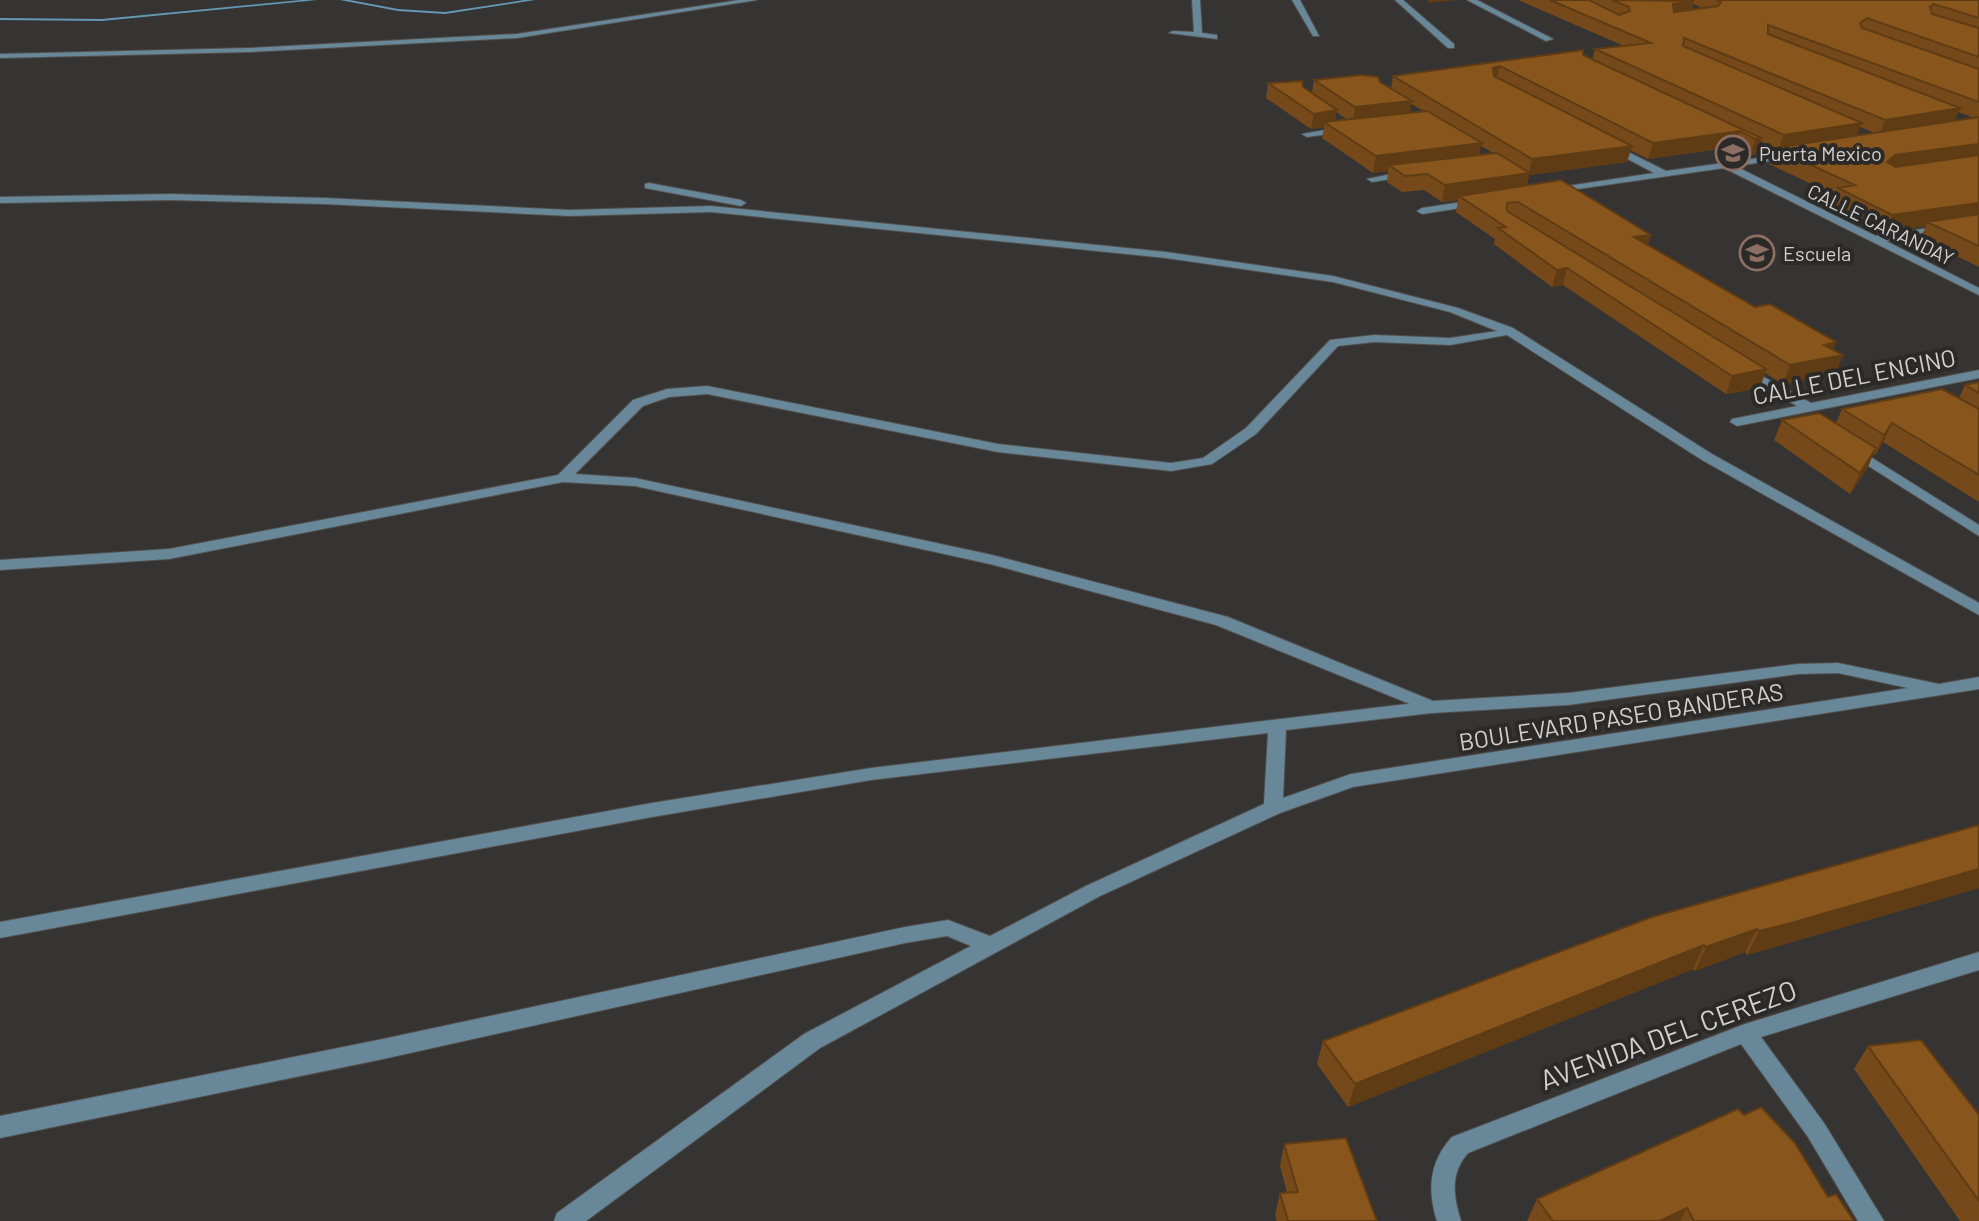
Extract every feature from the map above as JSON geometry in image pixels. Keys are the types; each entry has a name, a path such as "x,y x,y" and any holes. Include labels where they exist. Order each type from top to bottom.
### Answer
{"street":[{"path":"0,56 249,50 517,36 753,0"},
{"path":"1196,0 1198,34"},
{"path":"1296,0 1316,34"},
{"path":"1399,0 1451,46"},
{"path":"1471,0 1549,39"},
{"path":"1173,33 1214,37"},
{"path":"1307,134 1350,129 1339,121"},
{"path":"1601,142 1664,174"},
{"path":"1755,147 1778,158"},
{"path":"1544,193 1807,153"},
{"name":"CALLE CARANDAY","path":"1725,165 1979,292"},
{"path":"1372,179 1419,173"},
{"path":"649,186 736,202 773,215"},
{"path":"0,200 185,198 570,213 711,209 1166,255 1333,279 1454,310 1509,331 1707,457 1979,610"},
{"path":"1422,211 1483,202"},
{"path":"1873,240 1979,223"},
{"path":"563,478 638,403 667,393 707,390 998,448 1171,467 1207,461 1251,431 1334,343 1353,338 1443,343 1481,339 1509,331"},
{"path":"1731,363 1808,414"},
{"name":"CALLE DEL ENCINO","path":"1737,422 1793,412 1808,414 1911,387 1979,374"},
{"path":"1911,387 1930,398"},
{"path":"1846,445 1979,532"},
{"path":"0,565 169,554 563,478 635,482 992,560 1222,621 1432,707"},
{"path":"0,930 652,810 871,774 1432,707 1568,699 1750,674 1838,668 1938,689"},
{"name":"BOULEVARD PASEO BANDERAS","path":"566,1221 812,1041 1093,891 1273,808 1351,781 1979,683"},
{"path":"1273,808 1277,727"},
{"path":"0,1127 383,1049 905,935 948,928 991,945"},
{"name":"AVENIDA DEL CEREZO","path":"1449,1221 1443,1207 1444,1169 1449,1156 1460,1145 1745,1033 1979,961"},
{"path":"1745,1033 1816,1130 1872,1221"}],"building":[{"path":"1550,0 1589,0 1619,15 1630,11 1629,7 1612,0 1694,1 1673,4 1674,12 1718,6 1721,2 1716,0 1979,0 1979,18 1934,4 1930,7 1932,14 1979,28 1979,57 1867,18 1860,23 1862,28 1979,69 1979,102 1768,25 1768,34 1960,108 1885,120 1684,38 1683,46 1862,123 1784,135 1595,49 1651,43"},
{"path":"1583,50 1583,55 1761,138 1755,139 1740,131 1653,143 1500,66 1493,68 1494,76 1632,146 1532,159 1393,76"},
{"path":"1362,75 1378,77 1380,82 1412,101 1355,107 1314,80"},
{"path":"1302,81 1303,87 1337,110 1314,114 1268,83"},
{"path":"1427,111 1482,143 1376,156 1324,122"},
{"path":"1979,117 1979,144 1895,155 1887,162 1896,167 1979,155 1979,203 1892,215 1838,188 1855,185 1774,148"},
{"path":"1497,153 1530,173 1445,185 1427,174 1405,176 1389,165"},
{"path":"1561,180 1651,235 1634,237 1755,307 1770,304 1836,342 1824,345 1843,355 1790,365 1518,202 1507,203 1507,211 1766,369 1732,376 1567,268 1557,270 1498,228 1506,227 1459,196"},
{"path":"1979,214 1979,246 1927,222"},
{"path":"1979,382 1979,393 1965,385"},
{"path":"1942,389 1979,409 1979,475 1892,423 1884,435 1842,409"},
{"path":"1819,413 1876,448 1860,473 1782,420"},
{"path":"1979,825 1979,869 1791,923 1757,929 1706,947 1704,945 1355,1084 1323,1041 1652,917"},
{"path":"1921,1040 1979,1115 1979,1201 1868,1046"},
{"path":"1761,1107 1795,1143 1828,1197 1836,1194 1854,1221 1694,1221 1687,1208 1660,1221 1553,1221 1537,1199 1738,1109 1744,1115"},
{"path":"1346,1138 1377,1221 1288,1221 1280,1193 1298,1192 1284,1144"}],"waterway":[{"path":"0,19 102,20 315,0"},
{"path":"342,0 398,10 445,13 533,0"}],"place":[{"name":"Puerta Mexico","path":"1733,153"},
{"name":"Escuela","path":"1757,253"}]}
